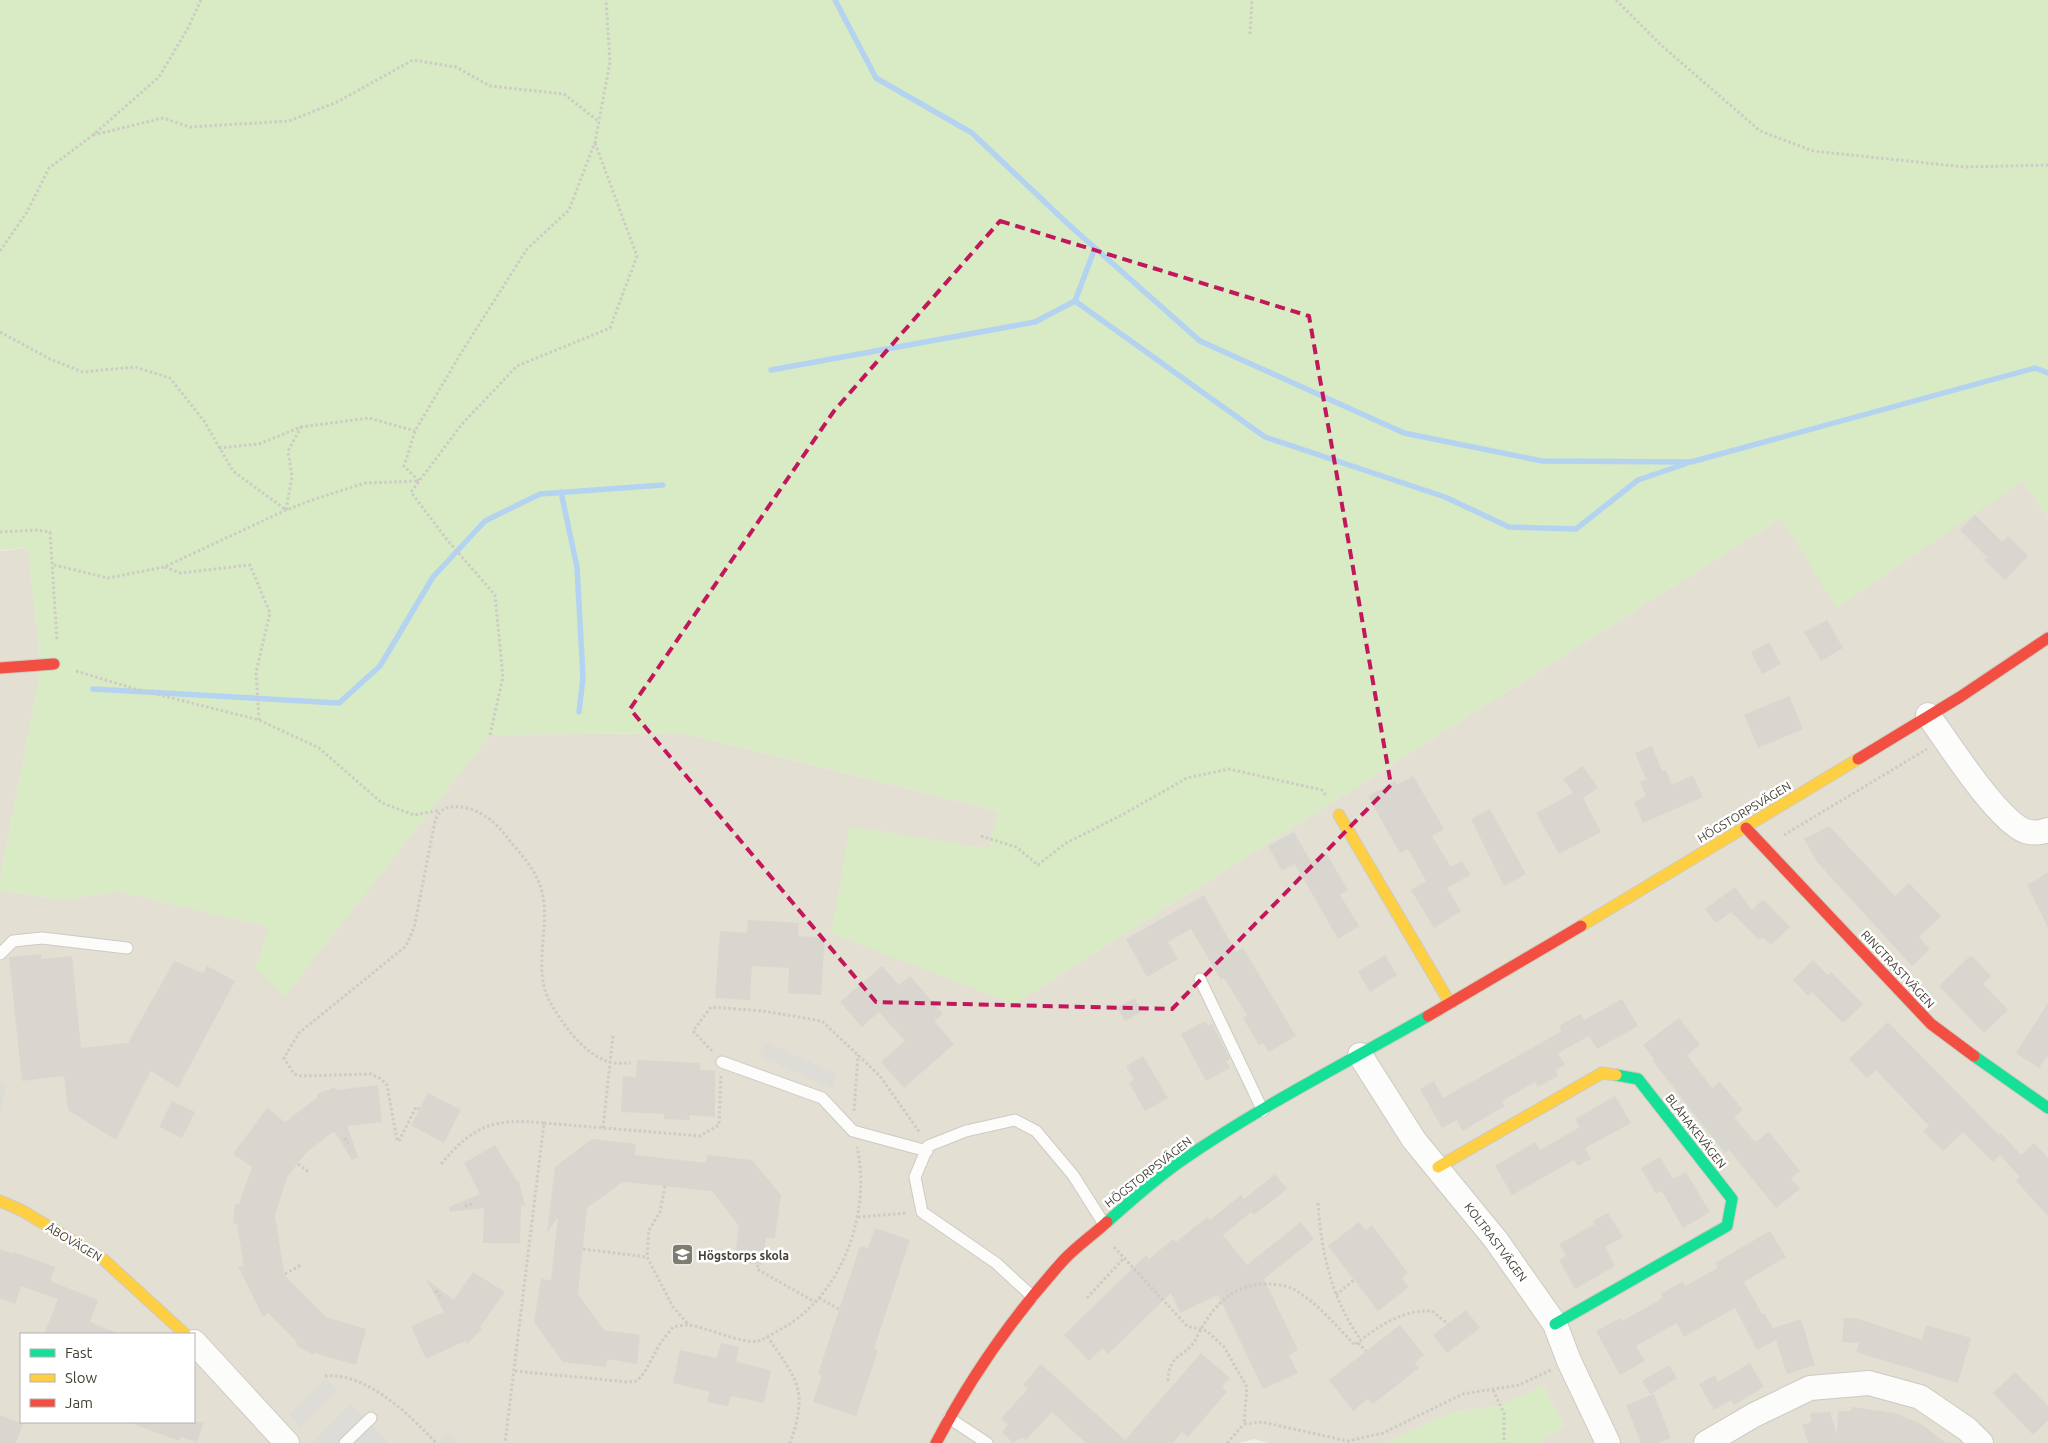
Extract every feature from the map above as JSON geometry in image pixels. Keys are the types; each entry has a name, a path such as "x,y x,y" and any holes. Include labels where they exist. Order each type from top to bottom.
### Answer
{"street":[{"name":"HÖGSTORPSVÄGEN","path":"936,1443 949,1418 1001,1335 1062,1262 1101,1227 1183,1160 1263,1111 1746,828 1960,697 2048,638"},
{"path":"0,668 54,664"},
{"path":"1928,715 1980,786 2015,824 2024,830 2036,833 2048,830"},
{"path":"1339,815 1450,1003"},
{"name":"RINGTRASTVÄGEN","path":"1746,828 1932,1024 1998,1075 2048,1108"},
{"name":"KOLTRASTVÄGEN","path":"1360,1055 1414,1140 1496,1240 1555,1324 1569,1361 1608,1443"},
{"name":"BLÅHAKEVÄGEN","path":"1438,1167 1602,1073 1638,1079 1732,1199 1727,1226 1555,1324"},
{"name":"ÅBOVÄGEN","path":"0,1201 21,1210 103,1259 184,1333"},
{"path":"195,1343 287,1443"},
{"path":"1706,1443 1754,1415 1810,1388 1869,1383 1920,1398 1967,1429 1980,1443"}],"lane":[{"path":"0,954 13,941 42,938 127,948"},
{"path":"1200,979 1263,1111"},
{"path":"722,1062 822,1098 853,1131 928,1148 966,1131 1015,1120 1036,1131 1073,1175 1101,1227"},
{"path":"928,1148 915,1177 922,1212 996,1262 1033,1297"},
{"path":"345,1443 371,1418"},
{"path":"949,1418 987,1443"}],"path":[{"path":"0,250 27,212 49,168 93,135 160,77 188,28 201,0"},
{"path":"419,481 404,466 415,431 461,353 528,249 569,210 595,142 610,62 606,0"},
{"path":"1250,34 1252,0"},
{"path":"1616,0 1662,45 1760,130 1813,151 1966,167 2048,165"},
{"path":"93,135 162,118 190,127 289,121 337,102 413,60 456,67 490,86 564,94 598,121"},
{"path":"490,735 503,677 495,595 448,541 411,492 462,424 517,366 610,328 637,256 595,142"},
{"path":"0,332 50,359 83,372 135,367 170,378 204,421 232,471 286,510"},
{"path":"219,448 259,444 302,427 369,418 415,431"},
{"path":"286,510 292,476 288,451 302,427"},
{"path":"54,565 108,578 164,567 286,510 365,483 419,481"},
{"path":"0,532 36,530 50,532 58,633 54,664 132,688 259,720 319,748 382,804 414,815 446,807 465,808 485,814 506,835 533,869 542,891 545,909 541,958 542,980 550,1002 575,1037 592,1054 610,1062 631,1063"},
{"path":"164,567 180,574 250,565 270,613 256,672 259,720"},
{"path":"1764,847 1945,738"},
{"path":"981,836 1016,847 1038,865 1066,843 1122,816 1187,778 1229,769 1322,790 1339,815"},
{"path":"419,1109 416,1107 398,1140 387,1085 380,1079 371,1074 301,1076 294,1074 284,1058 299,1033 406,946 414,928 435,820 440,810"},
{"path":"441,1164 471,1133 496,1124 520,1121 700,1136 711,1130 719,1125 722,1062 693,1030 711,1007 763,1011 822,1022 880,1076 928,1148"},
{"path":"603,1128 613,1036"},
{"path":"515,1371 627,1382 637,1381 644,1373 661,1342 673,1327 688,1325 717,1334 757,1342 791,1324 815,1302 845,1258 858,1217 861,1166 853,1131 858,1055"},
{"path":"505,1443 544,1123"},
{"path":"345,1138 348,1144"},
{"path":"298,1164 310,1173"},
{"path":"665,1186 660,1212 649,1230 647,1257 674,1307 688,1325"},
{"path":"1318,1203 1321,1241 1336,1295 1346,1320 1366,1351"},
{"path":"465,1206 472,1204"},
{"path":"858,1217 922,1212"},
{"path":"1101,1227 1124,1258 1187,1326 1207,1331 1224,1347 1247,1387 1244,1424 1227,1443"},
{"path":"583,1249 647,1257"},
{"path":"1087,1298 1124,1258"},
{"path":"758,1264 758,1269 815,1302"},
{"path":"285,1274 301,1265"},
{"path":"1336,1295 1354,1280"},
{"path":"1168,1381 1168,1371 1174,1359 1194,1343 1200,1329 1212,1312 1232,1293 1244,1286 1277,1284 1292,1288 1310,1301 1355,1345 1398,1317 1420,1310 1432,1311 1448,1324"},
{"path":"436,1291 442,1298"},
{"path":"819,1298 839,1310"},
{"path":"767,1336 791,1371 801,1395 797,1422 790,1443"},
{"path":"1244,1424 1262,1422 1348,1441 1384,1433 1463,1394 1520,1384 1569,1361"},
{"path":"325,1376 335,1375 350,1379 380,1394 414,1419 436,1443"},
{"path":"1493,1390 1504,1413 1504,1443"}],"highlighted area":[{"path":"1000,221 1309,316 1391,785 1172,1009 876,1002 630,709 834,411"}],"shaded area":[{"path":"2022,481 2048,517 2048,1443 1537,1443 1564,1427 1543,1385 1501,1406 1452,1412 1386,1443 1268,1443 1254,1439 1239,1443 0,1443 0,890 63,900 117,891 270,927 285,995 490,735 682,733 998,811 989,849 850,827 1014,1004 1781,518 1837,607"},
{"path":"28,548 41,668 0,879 0,551"},
{"path":"765,1042 838,1074 832,1088 759,1056"},
{"path":"0,1083 7,1084 0,1111"},
{"path":"326,1378 338,1390 300,1427 289,1414"},
{"path":"351,1404 387,1441 385,1443 314,1443 313,1442"},
{"path":"448,1432 458,1443 437,1443"}],"green space":[{"path":"0,0 2048,0 2048,517 2022,481 1837,608 1781,518 1014,1004 831,933 850,826 988,849 998,811 682,733 490,735 285,996 255,968 269,927 117,891 63,900 0,890 0,879 41,668 28,548 0,550"},
{"path":"1543,1385 1564,1427 1537,1443 1386,1443 1452,1412 1501,1406"}],"building":[{"path":"1975,515 2002,542 2008,536 2028,556 2005,580 1984,560 1987,557 1960,530"},
{"path":"1827,620 1843,648 1821,661 1804,632"},
{"path":"1769,642 1781,664 1762,674 1751,652"},
{"path":"1789,696 1803,729 1758,748 1744,715"},
{"path":"1652,746 1662,771 1666,770 1672,785 1693,775 1703,797 1643,823 1634,802 1646,796 1640,782 1646,779 1635,753"},
{"path":"1583,766 1598,788 1583,798 1601,832 1559,854 1536,813 1573,793 1563,779"},
{"path":"1413,776 1444,829 1432,836 1451,867 1462,861 1470,875 1447,888 1461,911 1434,928 1411,890 1426,881 1408,849 1400,853 1368,796 1395,781 1397,785"},
{"path":"1490,809 1526,874 1504,886 1471,819"},
{"path":"1829,826 1895,896 1909,883 1941,916 1919,937 1930,949 1912,966 1817,862 1804,839"},
{"path":"1294,832 1311,862 1326,853 1348,890 1340,895 1359,926 1338,939 1295,864 1282,871 1268,846"},
{"path":"2048,872 2048,928 2027,885"},
{"path":"1735,887 1752,910 1763,899 1790,927 1771,945 1762,937 1759,940 1731,912 1716,923 1705,909"},
{"path":"1204,895 1236,952 1243,948 1296,1036 1269,1052 1263,1043 1259,1045 1243,1018 1247,1015 1224,978 1221,980 1191,929 1168,942 1178,959 1147,977 1126,939"},
{"path":"748,920 799,923 798,936 825,938 821,995 788,993 789,968 752,966 750,1000 715,998 720,931 747,933"},
{"path":"41,954 41,959 72,956 81,1048 128,1043 174,961 203,973 207,966 235,981 178,1088 151,1071 116,1140 68,1110 64,1076 22,1081 9,957"},
{"path":"1385,955 1397,975 1370,992 1358,972"},
{"path":"1971,955 1991,976 1983,984 2008,1010 1984,1033 1939,986"},
{"path":"1813,960 1828,975 1831,972 1863,1004 1843,1023 1812,992 1808,996 1793,980"},
{"path":"882,966 899,985 910,976 943,1014 934,1021 954,1044 904,1088 881,1062 905,1041 879,1012 862,1027 840,1002"},
{"path":"1134,998 1142,1011 1125,1021 1117,1008"},
{"path":"1622,999 1638,1026 1597,1049 1589,1036 1558,1053 1565,1065 1555,1070 1558,1076 1538,1087 1535,1082 1502,1101 1505,1106 1462,1131 1457,1120 1442,1128 1420,1089 1434,1081 1443,1098 1562,1031 1559,1026 1580,1014 1584,1020"},
{"path":"2048,1003 2048,1055 2039,1068 2016,1053"},
{"path":"1679,1018 1700,1045 1687,1055 1712,1088 1720,1082 1743,1110 1734,1117 1755,1142 1769,1132 1800,1171 1791,1178 1800,1189 1776,1208 1729,1150 1725,1153 1652,1060 1654,1059 1643,1045"},
{"path":"1205,1021 1208,1026 1212,1024 1230,1059 1226,1061 1230,1068 1206,1081 1181,1034"},
{"path":"1888,1022 2021,1155 2034,1143 2048,1158 2048,1216 2016,1181 2020,1177 2000,1155 1993,1162 1963,1132 1943,1151 1923,1131 1929,1126 1876,1070 1867,1078 1849,1059"},
{"path":"1143,1056 1168,1098 1145,1111 1129,1083 1134,1080 1126,1066"},
{"path":"637,1060 700,1063 700,1070 715,1071 715,1117 690,1115 689,1120 664,1119 664,1114 621,1112 623,1076 636,1077"},
{"path":"378,1085 382,1122 347,1126 358,1157 352,1160 334,1131 306,1153 287,1177 275,1216 286,1277 326,1317 366,1329 356,1365 315,1353 313,1355 296,1345 297,1342 268,1313 263,1317 238,1266 244,1266 237,1224 233,1224 235,1204 239,1204 252,1167 233,1154 267,1108 285,1122 318,1097 317,1094 335,1087 336,1090"},
{"path":"428,1093 461,1110 444,1143 411,1125"},
{"path":"1615,1096 1631,1123 1585,1148 1591,1159 1578,1166 1574,1160 1512,1195 1495,1166 1535,1142 1540,1150 1580,1127 1575,1119"},
{"path":"172,1101 195,1112 182,1138 159,1127"},
{"path":"592,1139 636,1144 635,1155 706,1163 707,1155 752,1160 781,1195 775,1238 766,1238 762,1265 734,1262 739,1226 712,1191 623,1182 587,1208 578,1294 604,1330 640,1335 637,1364 607,1359 606,1367 563,1362 534,1322 541,1279 551,1280 558,1217 547,1233 555,1167"},
{"path":"495,1145 517,1181 519,1181 525,1206 521,1205 520,1243 483,1243 484,1208 450,1212 449,1207 480,1194 464,1163"},
{"path":"1660,1157 1673,1179 1686,1172 1710,1212 1683,1228 1662,1191 1656,1194 1641,1168"},
{"path":"1275,1174 1287,1189 1254,1215 1251,1212 1223,1235 1247,1265 1301,1222 1314,1239 1264,1279 1298,1350 1289,1355 1298,1373 1263,1389 1218,1295 1180,1313 1171,1293 1108,1354 1102,1348 1089,1361 1064,1335 1146,1255 1149,1259 1173,1239 1176,1242 1207,1217 1210,1220 1241,1195 1244,1199"},
{"path":"1608,1213 1623,1237 1605,1247 1615,1266 1575,1289 1559,1260 1566,1256 1559,1244 1595,1224 1593,1221"},
{"path":"1359,1222 1366,1230 1372,1225 1408,1273 1402,1278 1409,1287 1378,1311 1328,1246"},
{"path":"875,1228 910,1240 874,1348 878,1350 856,1416 813,1402 822,1376 818,1374 860,1246 868,1248"},
{"path":"1770,1231 1786,1257 1744,1282 1762,1314 1764,1313 1773,1328 1801,1319 1815,1365 1787,1374 1776,1340 1757,1350 1735,1308 1684,1337 1677,1323 1636,1346 1645,1361 1620,1375 1596,1331 1620,1318 1622,1321 1663,1298 1661,1294 1683,1281 1685,1286 1718,1268 1715,1263"},
{"path":"0,1249 13,1254 14,1252 55,1267 50,1281 98,1300 90,1322 117,1333 44,1333 58,1299 21,1286 15,1304 0,1298"},
{"path":"473,1272 505,1292 480,1327 482,1329 467,1344 465,1341 426,1359 411,1326 444,1312 426,1279 454,1300"},
{"path":"1466,1310 1480,1328 1447,1353 1433,1335"},
{"path":"1844,1318 1859,1319 1922,1340 1926,1325 1971,1338 1958,1383 1856,1352 1859,1343 1842,1342"},
{"path":"1400,1325 1424,1355 1415,1363 1419,1368 1373,1404 1368,1399 1353,1411 1329,1380"},
{"path":"721,1343 739,1347 736,1362 771,1370 764,1403 731,1396 728,1406 707,1402 710,1392 673,1383 680,1350 717,1358"},
{"path":"1201,1353 1230,1378 1222,1387 1227,1392 1188,1437 1182,1432 1173,1443 1086,1443 1052,1412 1026,1440 1022,1437 1013,1443 1002,1432 1008,1425 1001,1418 1028,1389 1023,1385 1041,1364 1125,1440"},
{"path":"1750,1363 1764,1387 1734,1405 1731,1400 1714,1410 1699,1384 1715,1375 1718,1382"},
{"path":"1669,1365 1677,1378 1650,1394 1642,1381"},
{"path":"2015,1372 2048,1406 2048,1420 2033,1435 1993,1393"},
{"path":"1654,1394 1671,1438 1658,1443 1641,1443 1626,1405"},
{"path":"1852,1407 1895,1413 1921,1424 1946,1443 1808,1443 1802,1425 1811,1422 1811,1413 1830,1412 1837,1435 1838,1411 1851,1411"},
{"path":"0,1415 23,1424 16,1443 0,1443"},
{"path":"204,1422 197,1442 181,1437 180,1441 133,1424"}],"waterway":[{"path":"835,0 876,78 972,133 1068,224 1200,341 1404,433 1542,461 1691,462 2035,368 2048,373"},
{"path":"771,370 1035,322 1075,301 1095,248"},
{"path":"1075,301 1265,437 1445,497 1509,527 1576,529 1638,480 1685,464"},
{"path":"93,689 339,703 380,666 433,577 485,521 540,494 663,485"},
{"path":"561,492 577,567 583,678 579,712"}],"traffic: fast":[{"path":"1107,1222 1144,1189 1213,1140 1273,1103 1428,1016"},
{"path":"1974,1056 2048,1108"},
{"path":"1555,1324 1727,1226 1732,1199 1638,1079 1616,1075"}],"traffic: slow":[{"path":"1581,926 1858,759"},
{"path":"1339,815 1450,1003"},
{"path":"1438,1167 1602,1073 1616,1075"},
{"path":"0,1201 21,1210 103,1259 184,1333"}],"traffic: jam":[{"path":"1858,759 1960,697 2048,638"},
{"path":"0,668 54,664"},
{"path":"1746,828 1931,1024 1974,1056"},
{"path":"1428,1016 1581,926"},
{"path":"936,1443 963,1395 993,1349 1026,1305 1066,1258 1107,1222"}],"place":[{"name":"Högstorps skola","path":"682,1255"}]}
